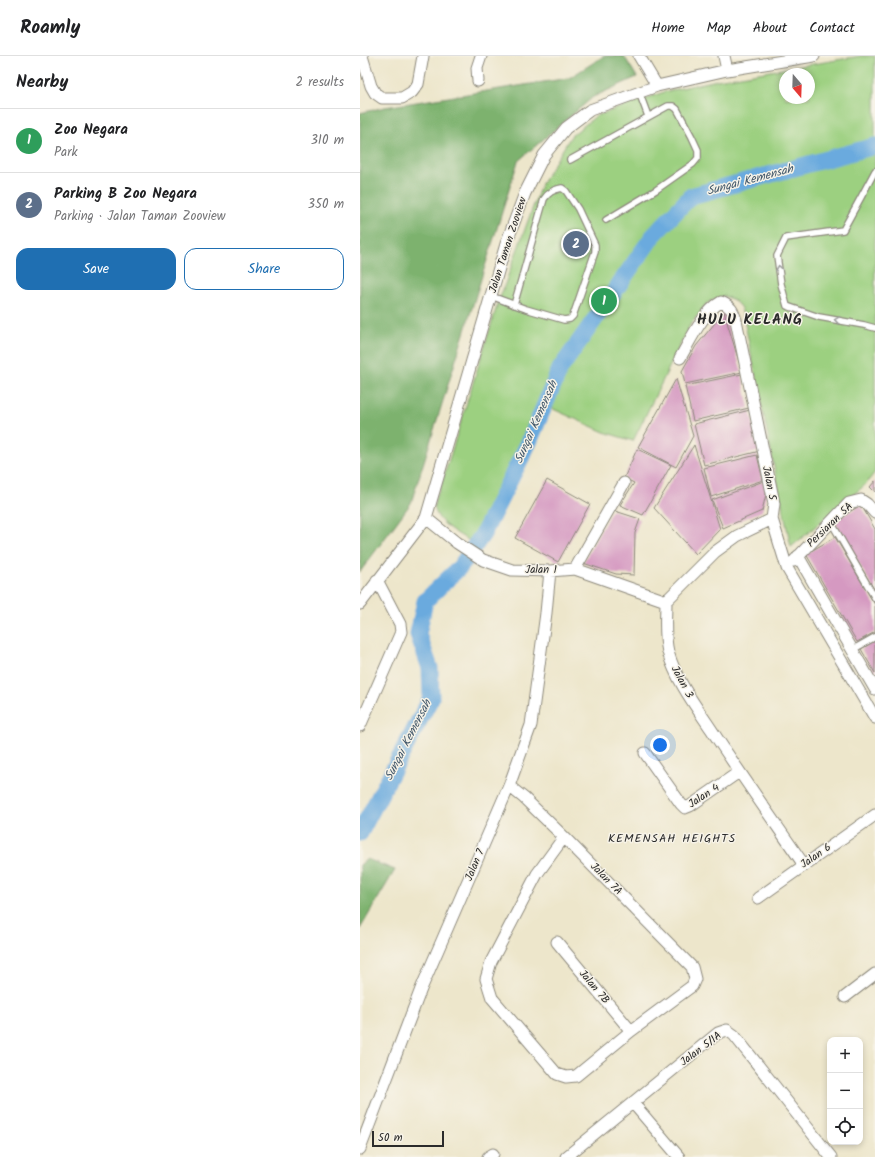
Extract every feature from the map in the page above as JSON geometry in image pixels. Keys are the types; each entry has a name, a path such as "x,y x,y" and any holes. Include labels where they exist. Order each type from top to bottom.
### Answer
{"street":[{"path":"362,56 375,94 382,98 402,98 412,92 418,84 423,56"},
{"path":"478,81 477,68 481,56"},
{"path":"639,56 657,86"},
{"path":"724,56 728,70"},
{"name":"Jalan Taman Zooview","path":"360,604 426,518 506,244 525,193 544,155 566,128 590,110 657,86 728,70 814,56"},
{"name":"Jalan 5","path":"680,358 705,317 721,302 728,305 736,320 774,504 772,519 787,568 875,718"},
{"path":"575,569 624,483"},
{"name":"Persiaran 5A","path":"787,568 849,503 861,500 867,504 875,514"},
{"name":"Jalan 1","path":"426,518 456,543 483,560 512,570 550,571 575,569 666,601"},
{"path":"666,601 715,552 737,536 772,519"},
{"path":"798,556 875,689"},
{"name":"Jalan 7","path":"360,1149 421,989 509,786 531,725 546,614 550,571"},
{"path":"360,726 401,632 400,624 377,580"},
{"name":"Jalan 3","path":"666,601 665,636 668,653 687,693 739,772 804,865"},
{"name":"Jalan 4","path":"645,753 685,808 739,772"},
{"name":"Jalan 7A","path":"509,786 524,798 564,837 692,968 695,979 692,986 631,1032"},
{"name":"Jalan 6","path":"758,898 875,815"},
{"path":"564,837 537,874 491,962 486,979 492,998 557,1074 566,1077 576,1076 631,1032"},
{"name":"Jalan 7B","path":"556,942 631,1032"},
{"path":"844,997 875,974"},
{"name":"Jalan 5/1A","path":"566,1157 718,1033 727,1030 734,1034 831,1157"},
{"path":"633,1103 679,1157"}],"lane":[{"path":"639,92 648,116"},
{"path":"570,160 668,106 673,106 677,110 698,150 698,158 693,164 656,190 606,220"},
{"path":"875,171 843,230 786,238 777,256 781,284 787,306 819,317 875,328"},
{"path":"491,296 526,310 564,320 570,319 573,316 595,252 595,245 578,209 566,191 562,188 554,189 548,192 544,199 514,305"},
{"path":"831,522 875,598"},
{"path":"852,650 875,637"}],"green space":[{"path":"604,56 624,56 637,77 593,97 518,161 411,503 360,572 360,113 385,107 569,78"},
{"path":"861,56 875,56 875,472 865,485 791,547 744,319 741,308 734,300 724,296 707,303 690,325 633,441 604,432 540,403 504,498 479,546 449,528 442,522 437,515 435,499 439,492 497,306 541,185 571,136 596,116 664,92 717,80 779,70 779,104 815,104 815,68 789,68"},
{"path":"367,859 395,870 360,929 360,865"}],"building":[{"path":"724,312 742,372 685,384 682,371 696,346"},
{"path":"742,374 749,408 693,421 685,386"},
{"path":"676,379 693,436 676,467 638,447"},
{"path":"750,410 760,451 704,465 694,424"},
{"path":"694,445 720,529 696,554 654,508"},
{"path":"637,449 671,465 643,515 620,505 634,483 624,478"},
{"path":"757,455 763,480 711,497 704,468"},
{"path":"547,480 590,504 558,562 515,538"},
{"path":"764,481 767,490 762,511 723,528 712,500"},
{"path":"875,481 875,492 870,487"},
{"path":"861,505 875,529 875,591 834,521"},
{"path":"612,510 640,519 635,533 634,575 616,574 583,563"},
{"path":"835,537 875,605 875,632 857,642 806,554"},
{"path":"875,641 875,673 861,649"}],"waterway":[{"name":"Sungai Kemensah","path":"360,833 431,698 430,668 418,634 425,601 460,567 483,534 529,442 560,369 653,236 691,196 875,146"}],"place":[{"name":"Parking B Zoo Negara","path":"576,244"},
{"name":"Zoo Negara","path":"604,301"}],"district":[{"name":"HULU KELANG","path":"750,320"},
{"name":"KEMENSAH HEIGHTS","path":"672,838"}]}
